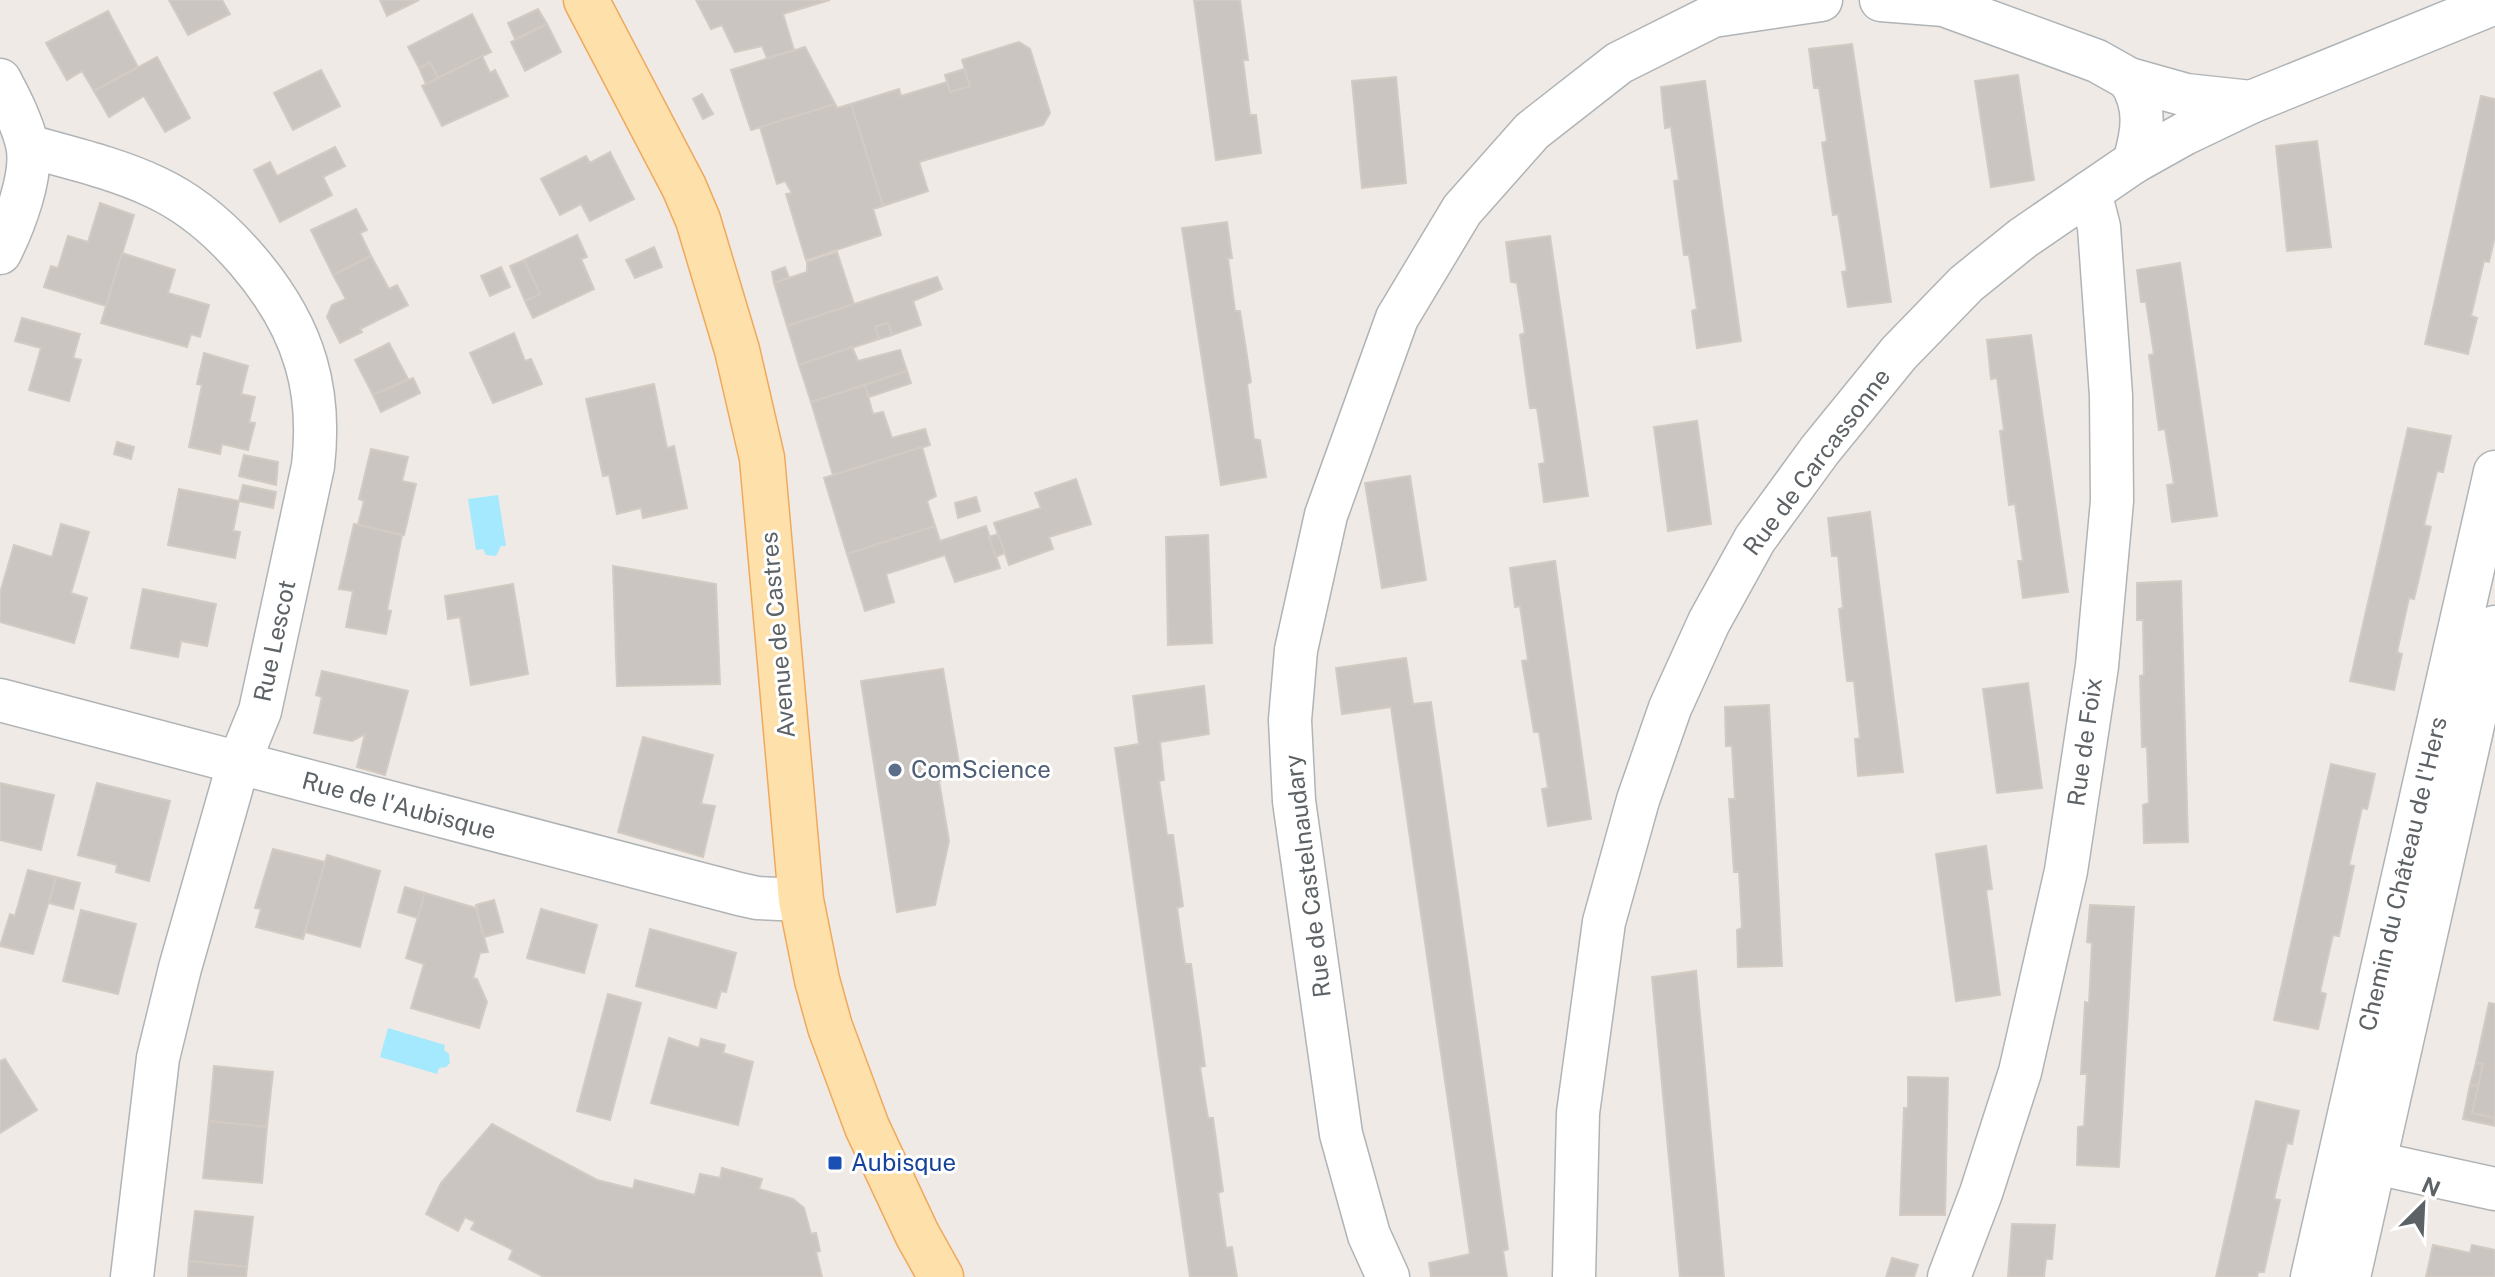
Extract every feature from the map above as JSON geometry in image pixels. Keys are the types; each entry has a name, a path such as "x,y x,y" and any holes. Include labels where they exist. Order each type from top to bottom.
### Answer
{"main road":[{"name":"Avenue de Castres","path":"586,0 684,187 698,220 737,350 762,458 801,900 817,980 830,1027 867,1127 911,1222 941,1277"}],"street":[{"name":"Rue de Castelnaudary","path":"1388,1277 1369,1235 1341,1134 1294,801 1290,720 1296,650 1326,515 1397,318 1462,210 1532,131 1619,63 1713,16 1821,0"},
{"path":"1881,0 1944,5 2097,61 2129,79 2186,95 2251,102"},
{"name":"Rue de Carcassonne","path":"1574,1277 1578,1113 1604,922 1638,800 1665,721 1709,622 1755,539 1820,450 1899,353 1966,284 2023,238 2134,162 2251,102 2491,8"},
{"path":"2129,79 2143,107 2141,137 2134,162"},
{"path":"0,80 28,146 24,193 0,253"},
{"name":"Rue Lescot","path":"28,146 102,167 156,187 195,210 225,235 247,258 293,330 306,362 315,403 313,466 260,711 238,765 180,968 158,1058 132,1277"},
{"name":"Rue de Foix","path":"1949,1277 1981,1193 2020,1072 2066,871 2097,666 2112,501 2111,426 2099,227 2090,192"},
{"name":"Chemin du Château de l'Hers","path":"2349,1277 2357,1159 2495,472"},
{"name":"Chemin du Château de l'Hers","path":"2312,1277 2357,1159 2495,627"},
{"name":"Rue de l'Aubisque","path":"0,700 238,765 739,894 801,900"},
{"path":"2357,1159 2495,1189"}],"water":[{"path":"498,495 506,546 501,546 496,556 486,555 483,549 476,550 468,499"},
{"path":"388,1028 445,1045 450,1063 439,1068 437,1074 380,1057"}],"building":[{"path":"169,0 222,0 230,14 188,35"},
{"path":"380,0 419,0 387,16"},
{"path":"696,0 830,0 783,14 794,50 767,58 762,46 735,52 722,25 711,29"},
{"path":"1194,0 1240,0 1248,60 1243,60 1250,115 1256,115 1261,153 1216,160"},
{"path":"538,9 547,24 515,39 508,23"},
{"path":"108,11 138,67 94,91 82,71 67,80 46,43"},
{"path":"472,14 491,52 438,78 430,62 419,68 408,47"},
{"path":"547,24 561,52 525,71 511,42"},
{"path":"1019,42 1030,49 1050,113 1043,125 919,162 928,191 883,206 851,104 899,89 901,96 947,82 950,92 970,86 962,60"},
{"path":"1852,44 1891,302 1848,307 1842,272 1847,271 1838,214 1833,215 1822,143 1827,141 1819,88 1814,88 1809,49"},
{"path":"805,47 835,104 751,130 731,70"},
{"path":"482,56 490,73 495,70 508,96 442,126 422,86"},
{"path":"157,57 190,118 165,132 144,96 109,117 94,91"},
{"path":"430,62 438,78 426,84 419,68"},
{"path":"964,69 970,86 950,92 945,75"},
{"path":"321,70 340,106 293,130 274,93"},
{"path":"2018,75 2034,180 1991,187 1975,81"},
{"path":"1396,77 1406,183 1362,188 1352,81"},
{"path":"1705,81 1741,341 1697,348 1692,311 1697,309 1689,255 1684,255 1674,181 1679,180 1671,127 1665,128 1661,87"},
{"path":"702,94 713,114 703,119 693,99"},
{"path":"2481,96 2495,99 2495,236 2489,262 2484,261 2471,316 2477,318 2468,354 2425,344"},
{"path":"835,104 837,108 851,104 883,206 873,209 881,235 806,260 786,194 792,193 785,181 777,184 760,127"},
{"path":"2317,141 2331,247 2287,251 2276,146"},
{"path":"335,147 345,166 323,177 332,195 280,222 254,170 270,162 277,176"},
{"path":"610,152 634,199 590,221 581,204 560,215 541,179 586,156 590,163"},
{"path":"100,203 134,215 106,306 44,287 51,266 58,268 68,236 88,242"},
{"path":"356,209 367,230 360,233 371,256 333,275 311,230"},
{"path":"1227,222 1235,311 1240,311 1251,382 1247,384 1254,439 1260,440 1266,477 1221,485 1182,228"},
{"path":"577,235 587,257 581,259 594,289 533,318 525,301 540,294 524,260"},
{"path":"1550,236 1588,496 1544,502 1539,464 1545,463 1537,408 1530,408 1520,335 1525,333 1517,283 1511,282 1506,242"},
{"path":"654,247 662,267 635,278 626,260"},
{"path":"837,252 854,304 787,326 774,283 807,272 807,262"},
{"path":"122,253 175,270 168,293 209,305 200,337 191,334 187,347 101,323"},
{"path":"371,256 389,289 397,285 408,305 360,329 362,332 340,343 327,317 332,305 346,299 333,275"},
{"path":"524,260 540,294 525,301 510,266"},
{"path":"2180,263 2217,516 2172,522 2167,485 2174,484 2165,429 2159,430 2149,355 2154,354 2146,302 2141,302 2137,270"},
{"path":"501,267 510,287 490,296 481,276"},
{"path":"785,267 789,278 774,283 772,272"},
{"path":"937,277 942,289 913,301 921,325 892,335 888,323 875,327 879,339 799,365 787,326"},
{"path":"22,318 80,334 73,358 81,360 69,401 29,390 41,348 15,341"},
{"path":"888,323 892,335 879,339 875,327"},
{"path":"514,333 525,361 531,359 542,384 493,403 470,353"},
{"path":"2031,335 2068,592 2023,598 2018,561 2023,561 2015,504 2009,505 2000,431 2004,430 1997,378 1991,379 1987,340"},
{"path":"389,343 408,379 373,395 355,360"},
{"path":"852,347 858,361 900,350 907,371 811,402 799,365"},
{"path":"204,353 248,366 241,394 255,397 249,422 255,423 248,450 222,444 220,454 189,447 202,385 197,384"},
{"path":"907,371 911,383 869,397 865,385"},
{"path":"413,378 420,393 381,412 373,395"},
{"path":"654,384 667,448 674,446 687,508 643,518 641,508 617,514 609,475 603,476 586,399"},
{"path":"865,385 873,414 883,412 892,438 925,429 930,445 833,475 811,402"},
{"path":"1697,421 1711,524 1668,531 1654,427"},
{"path":"2408,428 2451,436 2443,472 2437,471 2424,525 2431,527 2414,599 2409,598 2397,652 2402,654 2394,690 2350,681"},
{"path":"117,442 134,447 131,459 114,454"},
{"path":"922,447 936,496 927,501 935,526 847,554 824,478"},
{"path":"371,449 408,457 402,481 416,484 404,535 358,525 364,501 359,499"},
{"path":"244,455 278,462 276,485 239,476"},
{"path":"1410,476 1426,580 1382,588 1365,483"},
{"path":"1076,479 1091,524 1049,537 1053,549 1009,565 994,523 1041,508 1035,493"},
{"path":"243,485 276,492 273,508 239,501"},
{"path":"179,489 239,501 233,531 240,532 235,558 168,545"},
{"path":"976,497 980,511 958,518 955,503"},
{"path":"1870,512 1903,772 1858,776 1855,739 1860,738 1854,681 1847,681 1839,609 1843,608 1838,556 1832,556 1828,518"},
{"path":"61,524 89,532 71,593 87,598 74,643 0,622 0,593 14,545 52,557"},
{"path":"354,524 402,535 387,610 391,611 386,634 346,627 353,591 339,589"},
{"path":"935,526 940,541 986,526 1000,568 955,582 945,555 886,574 894,602 865,611 847,554"},
{"path":"998,534 1005,553 996,557 989,537"},
{"path":"1208,535 1212,643 1168,645 1166,537"},
{"path":"1555,561 1591,819 1548,826 1542,789 1548,788 1539,732 1534,732 1522,661 1528,660 1520,606 1515,607 1510,568"},
{"path":"613,566 716,584 720,684 617,686"},
{"path":"2181,581 2188,842 2144,843 2143,805 2149,803 2147,747 2142,747 2140,676 2144,675 2143,620 2137,620 2137,583"},
{"path":"513,584 528,674 471,685 460,617 448,619 445,596"},
{"path":"143,589 216,604 207,646 181,641 178,657 131,648"},
{"path":"1406,658 1413,704 1431,702 1508,1249 1503,1251 1507,1277 1431,1277 1429,1263 1470,1254 1391,707 1342,714 1336,668"},
{"path":"943,669 961,775 939,781 949,841 935,905 897,912 861,681"},
{"path":"322,671 408,691 385,775 357,767 365,734 352,741 314,733 322,697 316,695"},
{"path":"2028,683 2042,788 1997,793 1983,689"},
{"path":"1204,686 1209,734 1160,742 1164,780 1159,781 1167,835 1173,835 1183,906 1177,908 1185,964 1191,964 1205,1066 1200,1067 1208,1118 1213,1118 1223,1191 1218,1193 1226,1248 1232,1247 1237,1277 1190,1277 1115,748 1139,744 1133,696"},
{"path":"1769,705 1782,966 1738,967 1737,930 1742,928 1739,872 1734,872 1729,799 1735,799 1732,746 1726,746 1725,707"},
{"path":"643,737 713,755 701,804 715,806 703,857 618,832"},
{"path":"2331,764 2375,774 2367,809 2362,808 2349,865 2354,866 2339,936 2333,935 2320,992 2326,994 2318,1029 2274,1020"},
{"path":"0,783 54,795 41,850 0,840"},
{"path":"97,783 170,801 149,881 116,872 117,865 78,855"},
{"path":"1986,846 1992,889 1986,890 2000,995 1956,1001 1936,854"},
{"path":"273,849 325,862 303,939 256,927 261,909 255,908"},
{"path":"327,855 380,871 360,947 305,932"},
{"path":"28,870 56,877 33,954 0,946 10,914 15,916"},
{"path":"56,877 80,883 73,909 49,903"},
{"path":"405,887 425,893 418,918 398,912"},
{"path":"425,893 476,908 488,952 480,953 473,978 477,979 487,1002 479,1028 411,1008 424,964 406,958"},
{"path":"494,900 503,932 484,937 476,905"},
{"path":"2090,905 2134,907 2119,1167 2077,1165 2078,1127 2084,1126 2087,1074 2081,1074 2085,1002 2089,1003 2092,943 2087,942"},
{"path":"541,909 597,925 584,973 527,958"},
{"path":"81,910 136,924 118,994 63,981"},
{"path":"650,929 736,953 726,992 721,991 716,1008 636,986"},
{"path":"1696,971 1724,1277 1680,1277 1652,977"},
{"path":"608,994 641,1003 610,1120 577,1111"},
{"path":"2489,1003 2495,1004 2495,1118 2472,1113 2483,1064 2476,1063"},
{"path":"669,1038 699,1048 701,1039 725,1045 723,1053 753,1062 738,1125 651,1103"},
{"path":"5,1059 37,1110 0,1133 0,1061"},
{"path":"2476,1063 2483,1064 2478,1086 2470,1085"},
{"path":"214,1066 273,1072 267,1127 209,1121"},
{"path":"1908,1077 1948,1078 1945,1215 1900,1215"},
{"path":"2470,1085 2478,1086 2472,1113 2495,1118 2495,1126 2463,1119"},
{"path":"2256,1101 2299,1111 2292,1144 2287,1143 2274,1199 2280,1200 2264,1272 2258,1272 2257,1277 2216,1277"},
{"path":"209,1121 267,1127 262,1183 203,1178"},
{"path":"492,1124 597,1180 633,1189 635,1180 695,1195 700,1174 720,1178 722,1168 762,1179 759,1189 793,1199 804,1208 811,1234 816,1233 820,1251 816,1252 822,1277 544,1277 509,1259 513,1250 471,1229 475,1222 465,1217 458,1231 426,1214 441,1183"},
{"path":"195,1211 253,1217 247,1267 189,1261"},
{"path":"2012,1224 2055,1225 2052,1259 2046,1259 2044,1277 2008,1277"},
{"path":"2433,1245 2470,1253 2472,1245 2495,1250 2495,1277 2426,1277"},
{"path":"1892,1258 1918,1265 1914,1277 1886,1277"},
{"path":"189,1261 247,1267 246,1277 188,1277"}],"place":[{"name":"ComScience","path":"895,770"},
{"name":"Aubisque","path":"835,1163"}]}
